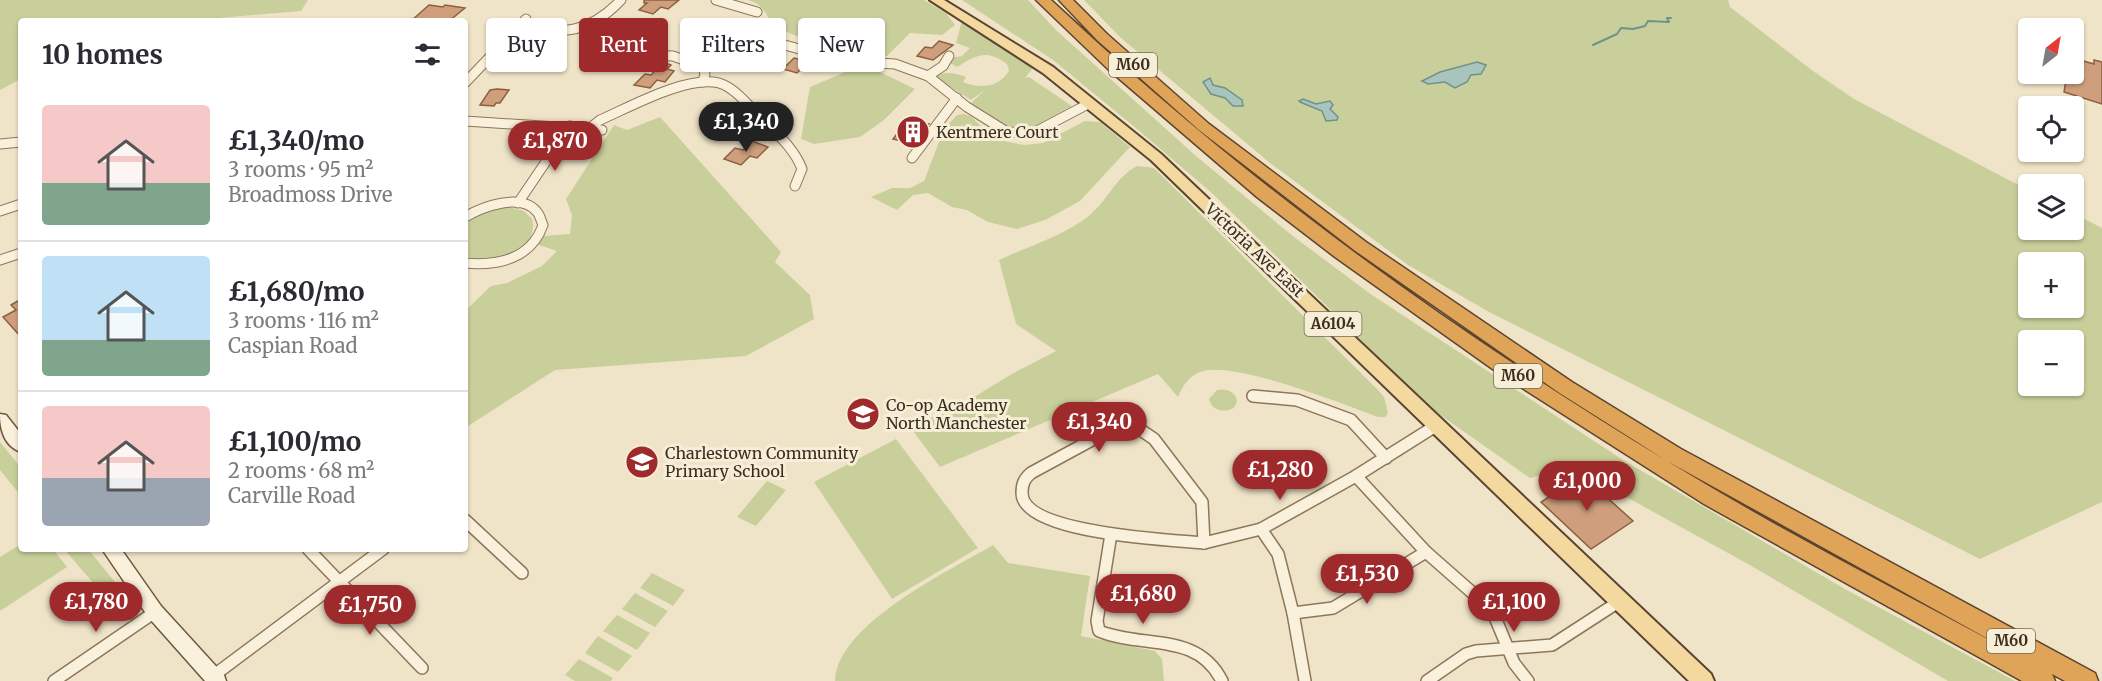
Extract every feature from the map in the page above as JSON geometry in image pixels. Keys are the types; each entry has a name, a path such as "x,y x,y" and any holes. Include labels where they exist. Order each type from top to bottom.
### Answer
{"highway":[{"name":"M60","path":"1043,0 1135,88 1254,188 1344,256 1459,336 1554,400 1667,471 1813,555 2044,681"},
{"name":"M60","path":"1066,0 1102,37 1204,127 1360,246 1565,387 1674,454 1782,516 2086,681"}],"main road":[{"name":"Victoria Ave East","path":"936,0 1048,70 1156,157 1704,681"}],"street":[{"path":"567,31 587,28 603,20 621,0"},
{"path":"716,0 757,12"},
{"path":"786,45 844,62 895,64 928,76 1007,132 1033,133 1090,103"},
{"path":"668,56 703,66 704,82"},
{"path":"928,76 943,66 950,56"},
{"path":"468,79 486,60"},
{"path":"590,128 600,120 685,86 704,82 721,84 739,97 791,149 802,169 795,186"},
{"path":"912,158 957,98"},
{"path":"468,121 570,126 602,130"},
{"path":"518,203 570,126"},
{"path":"0,144 18,142"},
{"path":"468,215 492,204 518,203 531,207 542,219 542,231 534,243 513,258 496,264 468,263"},
{"path":"0,211 18,205"},
{"path":"0,260 18,254"},
{"path":"1253,396 1297,400 1351,420 1386,458"},
{"path":"0,420 18,441"},
{"path":"1204,543 1202,502 1154,439 1132,424 1114,428 1031,473 1022,486 1022,498 1040,516 1070,527 1111,534 1204,543 1261,529 1356,476 1437,425"},
{"path":"1356,476 1426,552 1492,610 1514,663 1528,681"},
{"path":"468,523 522,573"},
{"path":"1261,529 1278,554 1293,612 1305,681"},
{"path":"1111,534 1097,621 1100,631 1111,636 1186,647 1200,653 1210,661 1222,681"},
{"path":"115,552 155,612 215,678 379,552"},
{"path":"311,552 422,668"},
{"path":"1293,612 1333,608 1426,552"},
{"path":"1427,681 1466,654 1476,651 1552,645 1620,601"},
{"path":"54,681 155,612"}],"green space":[{"path":"0,0 308,0 301,11 218,18 18,18 18,81 0,90"},
{"path":"748,0 924,0 946,13 955,25 942,35 910,33 887,56 885,56 885,18 798,18 798,36 786,31 786,18 770,18 754,2"},
{"path":"962,0 1028,0 1056,30 1196,156 1294,237 1372,295 1623,460 1845,589 2015,681 1948,681 1748,564 1599,482 1566,468 1530,478 1429,407 1213,194 1137,129 1053,60"},
{"path":"1084,0 1728,0 1730,7 1813,71 1854,99 2018,185 2018,240 2084,240 2084,219 2102,228 2102,502 1980,559 1489,312 1408,265 1270,163 1121,38"},
{"path":"962,20 1033,68 1025,78 1029,77 1072,106 1027,130 1006,128 971,103 986,89 971,100 934,76 942,73 953,74 966,77 963,82 982,86 1000,81 1009,71 1007,64 987,55 970,59 957,67 948,62 951,58 962,56 970,48 956,43"},
{"path":"845,72 880,72 915,89 884,120 860,137 814,144 801,139 810,87"},
{"path":"964,114 972,117 987,133 1004,141 1024,145 1043,143 1085,121 1100,122 1130,147 1080,201 1045,220 1017,229 988,222 967,210 952,207 928,193 913,195 897,210 871,197 892,188 910,188 924,181 944,129 957,115"},
{"path":"660,117 781,252 775,262 810,295 814,319 746,356 555,370 468,426 468,308 491,286 507,283 542,266 557,251 536,244 542,236 570,234 572,215 566,199 614,125 627,130"},
{"path":"1137,166 1154,168 1378,390 1384,397 1388,413 1385,417 1378,417 1264,378 1219,370 1203,371 1194,375 1178,397 1158,374 940,467 910,427 966,402 1056,351 1016,324 999,260 1060,234 1083,221 1098,207 1118,182"},
{"path":"509,207 524,211 532,219 533,230 529,240 521,248 499,257 486,259 468,257 468,220 497,208"},
{"path":"1224,389 1233,393 1237,402 1234,408 1222,411 1210,403 1209,399 1217,390"},
{"path":"896,439 978,548 892,599 814,482"},
{"path":"0,442 18,464 18,492 0,470"},
{"path":"767,481 786,490 756,526 737,517"},
{"path":"993,545 1008,563 1090,576 1081,636 1155,651 1162,659 1164,681 835,681 841,660 854,639 874,620 924,584"},
{"path":"18,546 18,552 55,552 67,567 0,611 0,557"},
{"path":"67,552 90,552 137,609 132,620 125,620"},
{"path":"652,573 685,590 673,606 640,588"},
{"path":"635,593 668,611 655,627 622,609"},
{"path":"617,615 650,633 637,650 603,631"},
{"path":"598,636 632,656 618,672 585,653"},
{"path":"579,659 613,678 611,681 575,681 565,675"}],"water":[{"path":"1477,62 1486,65 1481,74 1471,75 1467,82 1455,88 1445,82 1428,84 1422,81 1440,72"},
{"path":"1210,78 1213,85 1225,88 1242,100 1243,106 1233,106 1225,98 1211,94 1203,82"},
{"path":"1303,99 1316,104 1330,101 1333,105 1330,109 1338,117 1337,120 1326,121 1322,111 1299,101"}],"building":[{"path":"644,0 679,0 668,9 661,7 653,14 639,10 647,3 644,3"},
{"path":"429,5 465,8 453,18 414,18"},
{"path":"939,41 953,45 933,60 917,56 925,47 932,48"},
{"path":"794,58 798,59 797,73 786,70 786,66"},
{"path":"2094,60 2102,62 2102,104 2084,98 2084,96 2064,92 2065,84 2084,84 2084,61 2094,64"},
{"path":"668,69 674,71 665,82 657,80 650,88 634,85 645,74 651,75 654,72 668,72"},
{"path":"490,90 509,90 500,103 494,106 480,105"},
{"name":"Kentmere Court","path":"917,121 929,124 920,136 916,135 910,143 893,139 902,127 910,129"},
{"path":"752,141 768,147 757,158 750,156 741,165 724,159 735,148 743,150"},
{"path":"18,301 18,334 3,317 16,310 11,305"},
{"path":"1582,475 1633,521 1591,549 1541,502"}],"waterway":[{"path":"1593,45 1617,34 1621,28 1633,29 1645,26 1648,21 1669,22 1667,18 1671,18"}],"place":[{"name":"Kentmere Court","path":"913,132"},
{"name":"Co-op Academy North Manchester","path":"863,414"},
{"name":"Charlestown Community Primary School","path":"642,462"}]}
